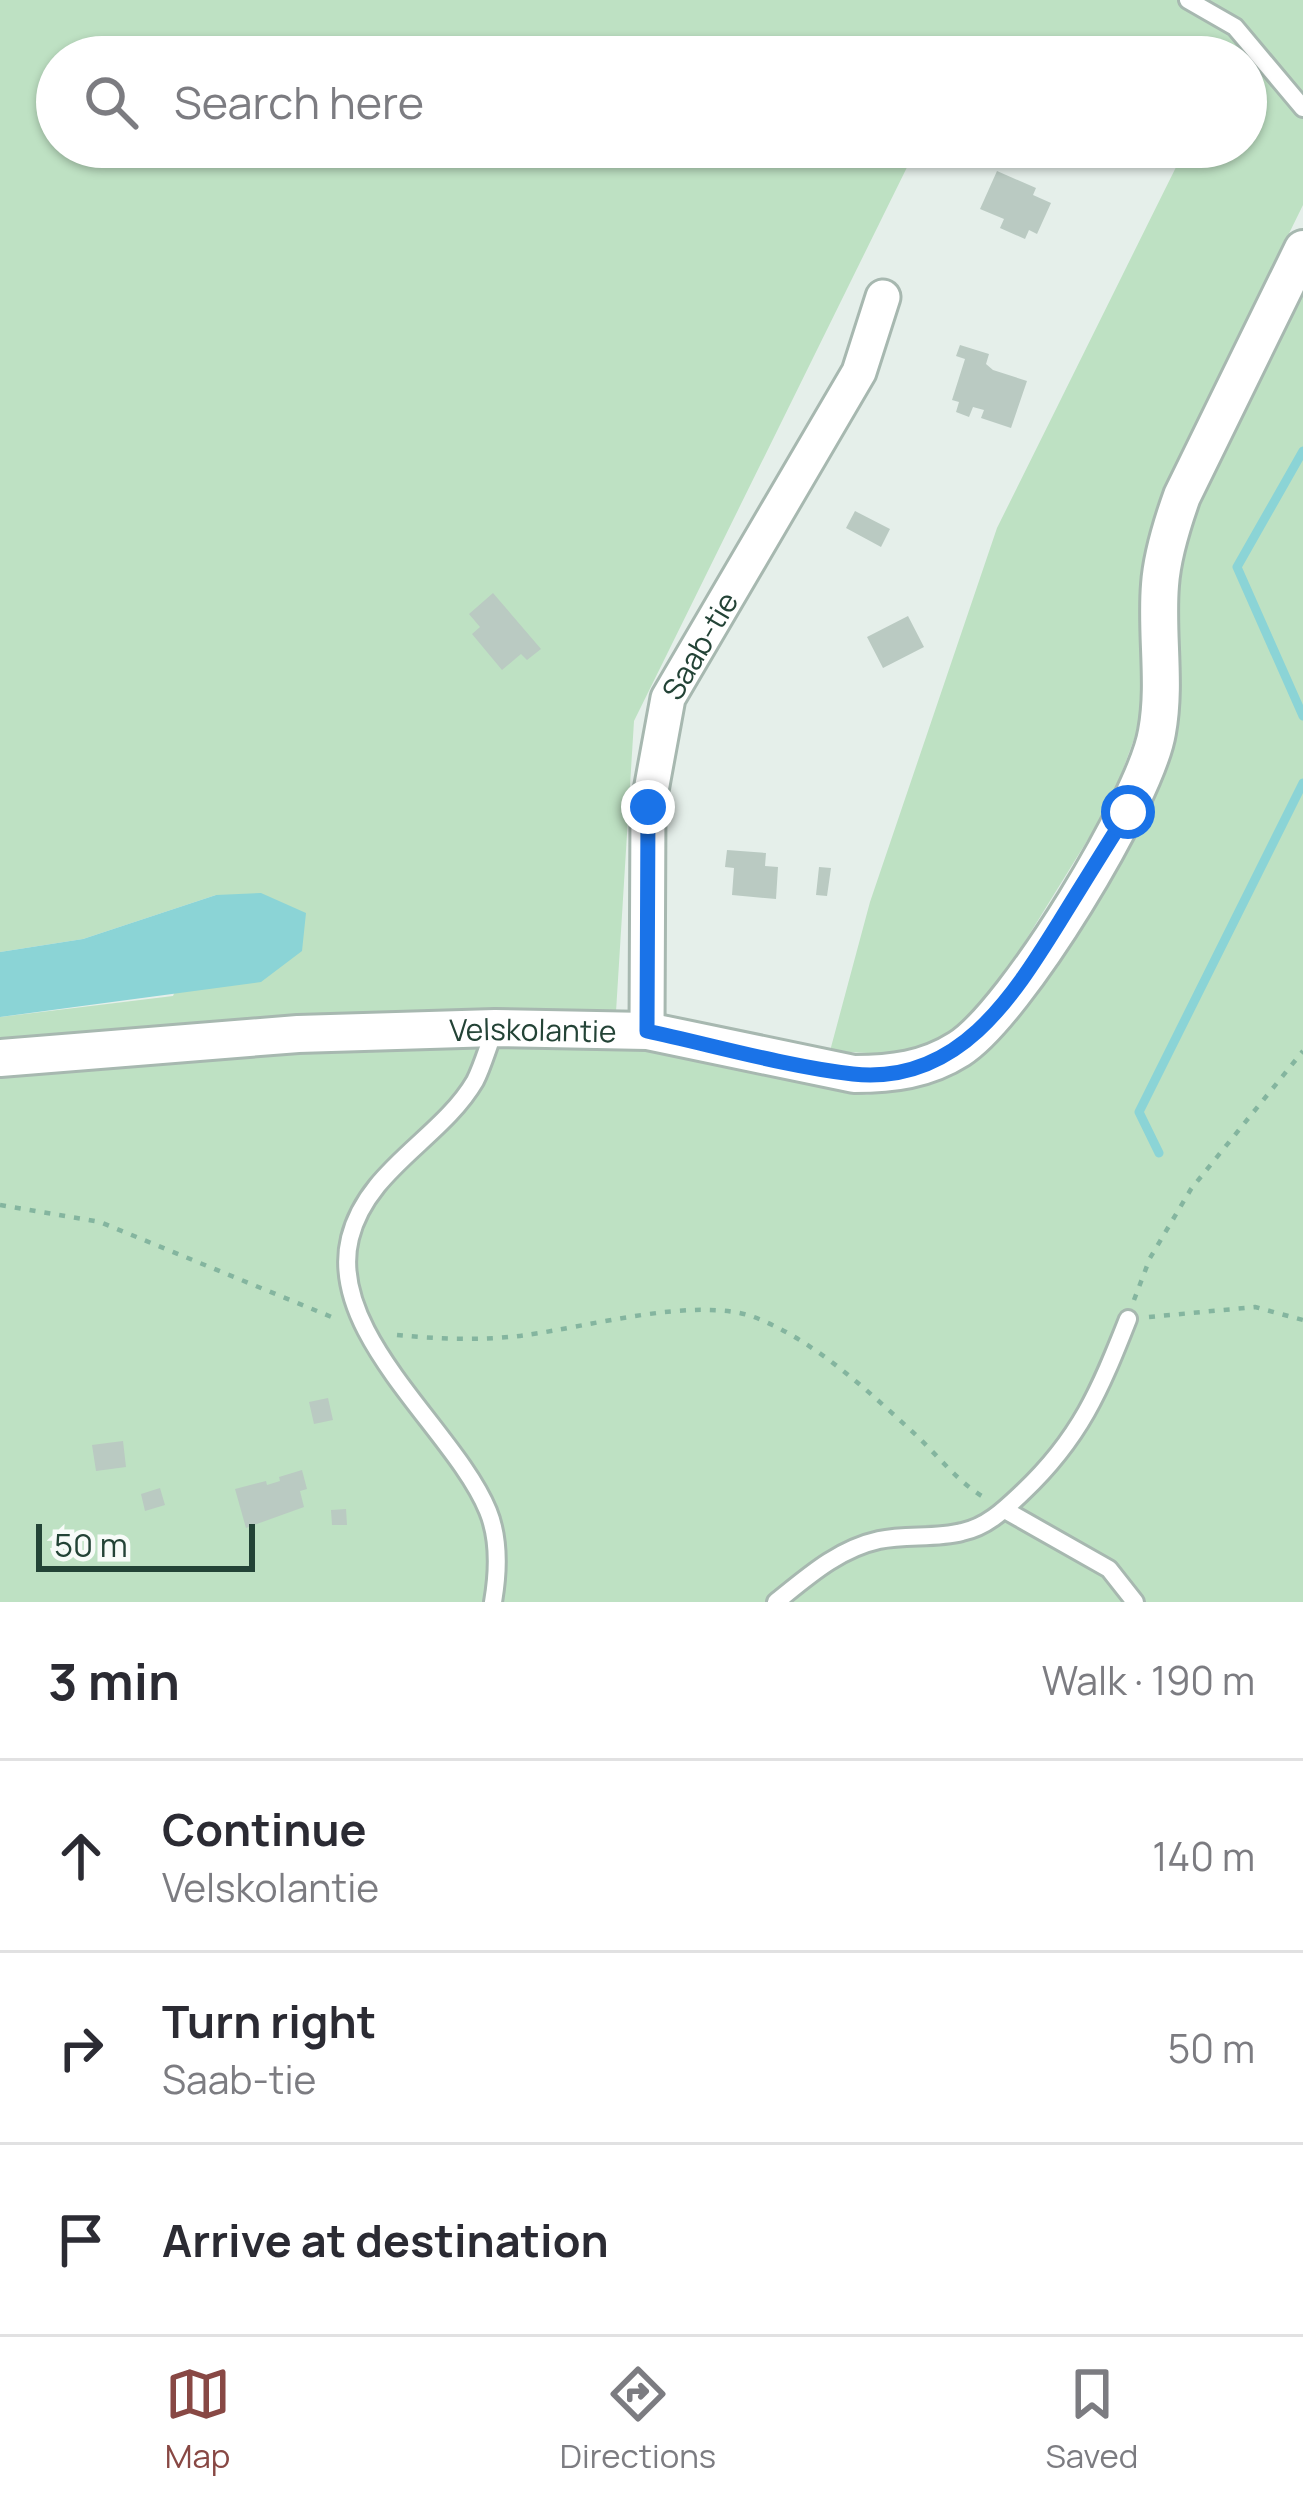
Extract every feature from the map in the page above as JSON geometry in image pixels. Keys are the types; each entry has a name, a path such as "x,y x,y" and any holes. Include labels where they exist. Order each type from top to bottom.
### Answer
{"street":[{"name":"Velskolantie","path":"0,1058 298,1034 495,1028 647,1031 854,1074 887,1074 920,1068 961,1048 988,1025 1035,962 1128,812 1146,772 1157,735 1160,582 1172,526 1182,496 1303,249"},
{"name":"Saab-tie","path":"647,1031 648,807 668,698 860,372 883,298"}],"lane":[{"path":"1188,0 1243,36"},
{"path":"1267,65 1303,108"},
{"path":"494,1602 496,1548 489,1514 472,1480 366,1331 350,1284 348,1242 360,1210 385,1174 431,1132 474,1081 495,1028"},
{"path":"776,1602 824,1564 854,1548 881,1539 965,1532 1005,1510 1060,1457 1099,1392 1128,1319"},
{"path":"1005,1510 1109,1570 1135,1602"}],"path":[{"path":"1303,1051 1191,1189 1150,1258 1128,1319 1256,1307 1303,1320"},
{"path":"0,1205 100,1222 366,1331 403,1336 520,1336 658,1314 718,1310 752,1317 823,1355 969,1488 1005,1510"}],"green space":[{"path":"0,0 1303,0 1303,205 1164,488 1140,580 1142,695 1137,731 1111,802 1008,969 973,1011 950,1032 911,1051 886,1054 830,1051 870,902 997,528 1176,168 1267,168 1267,36 36,36 36,168 907,168 634,721 616,1012 384,1014 0,1038 0,1017 173,996 216,895 83,939 0,952"},
{"path":"1303,290 1303,1602 0,1602 0,1077 371,1046 645,1051 867,1095 928,1084 970,1063 1023,1009 1142,819 1186,530"}],"water":[{"path":"261,893 306,913 302,951 261,982 0,1017 0,952 83,939 216,895"}],"building":[{"path":"997,171 1036,188 1033,195 1051,203 1037,234 1029,230 1025,239 1000,228 1004,219 980,209"},
{"path":"960,345 989,354 986,364 993,370 1027,381 1011,428 981,418 984,410 973,407 969,417 956,412 959,402 952,400 965,359 956,356"},
{"path":"855,511 890,529 881,547 846,528"},
{"path":"493,593 541,649 527,660 521,654 502,670 472,634 480,627 469,614"},
{"path":"908,616 924,647 883,668 867,637"},
{"path":"727,850 766,853 765,866 778,867 776,899 732,895 734,868 725,867"},
{"path":"819,867 831,868 827,896 816,895"},
{"path":"328,1398 333,1420 314,1424 309,1402"},
{"path":"123,1441 126,1467 96,1471 92,1445"},
{"path":"302,1470 307,1489 300,1491 304,1507 246,1528 235,1489 266,1481 267,1485"},
{"path":"160,1488 165,1505 145,1511 141,1494"},
{"path":"346,1509 347,1525 332,1525 331,1510"}],"waterway":[{"path":"1303,451 1237,567 1303,716"},
{"path":"1159,1153 1139,1112 1303,783"}],"route":[{"path":"648,807 647,1031 854,1074 920,1068 961,1048 988,1025 1024,980 1128,812"}]}
